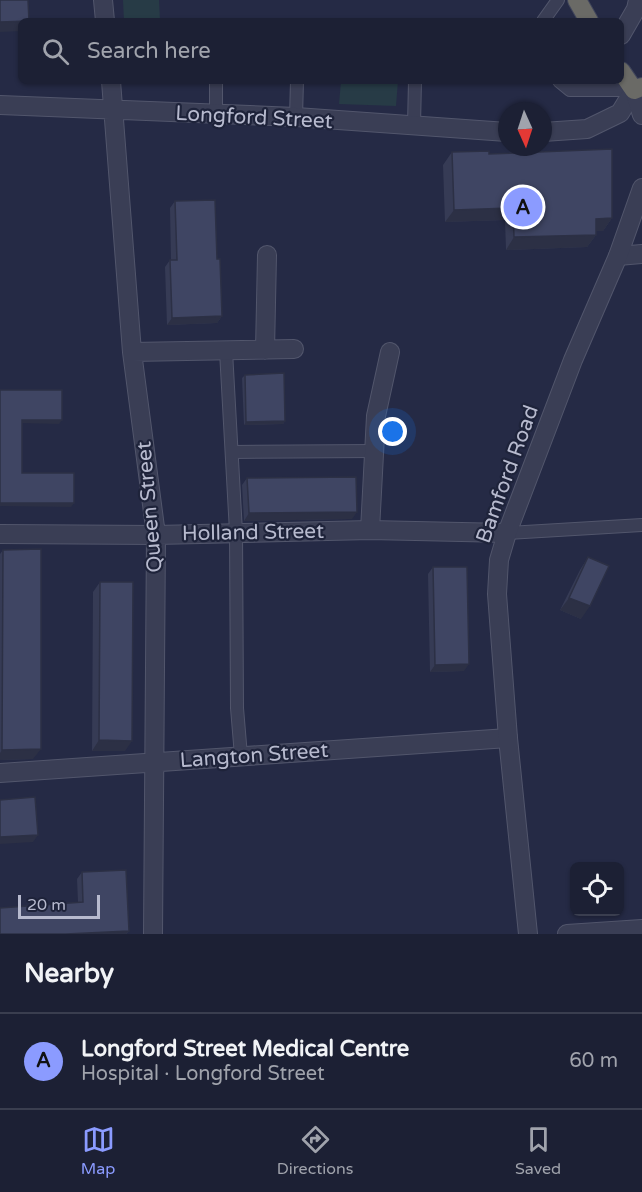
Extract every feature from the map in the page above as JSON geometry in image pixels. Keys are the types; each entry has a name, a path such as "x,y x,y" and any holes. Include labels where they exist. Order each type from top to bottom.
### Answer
{"highway":[{"path":"577,0 587,18"},
{"path":"624,74 638,89"}],"street":[{"path":"103,0 105,18"},
{"path":"624,30 636,9 638,0"},
{"name":"Queen Street","path":"111,84 132,352 156,535 153,934"},
{"path":"638,89 642,115"},
{"path":"552,131 587,129 620,113 638,89"},
{"name":"Longford Street","path":"0,105 296,117 498,131"},
{"name":"Bamford Road","path":"528,934 508,738 497,594 499,560 507,533 573,360 618,256 642,188"},
{"path":"618,256 642,254"},
{"path":"265,350 267,255"},
{"path":"132,352 294,349"},
{"path":"370,530 376,416 390,352"},
{"name":"Holland Street","path":"0,534 156,535 370,530 507,533"},
{"name":"Langton Street","path":"0,773 508,738"},
{"path":"567,934 642,929"}],"lane":[{"path":"545,18 558,0"},
{"path":"216,84 216,114"},
{"path":"296,117 297,84"},
{"path":"414,125 415,84"},
{"path":"563,84 570,90 638,89"},
{"path":"226,351 236,532 237,708 241,756"},
{"path":"232,452 374,452"},
{"path":"507,533 642,525"}],"shaded area":[{"path":"123,0 159,0 160,18 124,18"},
{"path":"341,84 398,84 396,106 339,104"}],"building":[{"path":"0,0 28,0 29,18 18,18 18,21 0,22"},
{"path":"612,149 612,218 596,219 596,235 514,237 513,208 454,210 452,152 489,151 489,154 498,154 498,156 552,156 552,151"},
{"path":"215,200 222,316 172,318 170,260 177,260 175,201"},
{"path":"284,373 285,421 246,422 245,375"},
{"path":"0,390 62,390 62,420 22,420 22,473 74,473 74,503 0,503"},
{"path":"356,477 357,512 249,513 247,478"},
{"path":"41,549 41,749 2,750 3,550"},
{"path":"588,557 609,566 590,606 569,598"},
{"path":"433,567 467,567 469,664 435,665"},
{"path":"100,582 133,582 132,741 99,740"},
{"path":"35,797 38,835 0,837 0,800"},
{"path":"126,870 129,931 0,934 0,908 83,902 82,872"}],"place":[{"name":"Longford Street Medical Centre","path":"523,207"}]}
